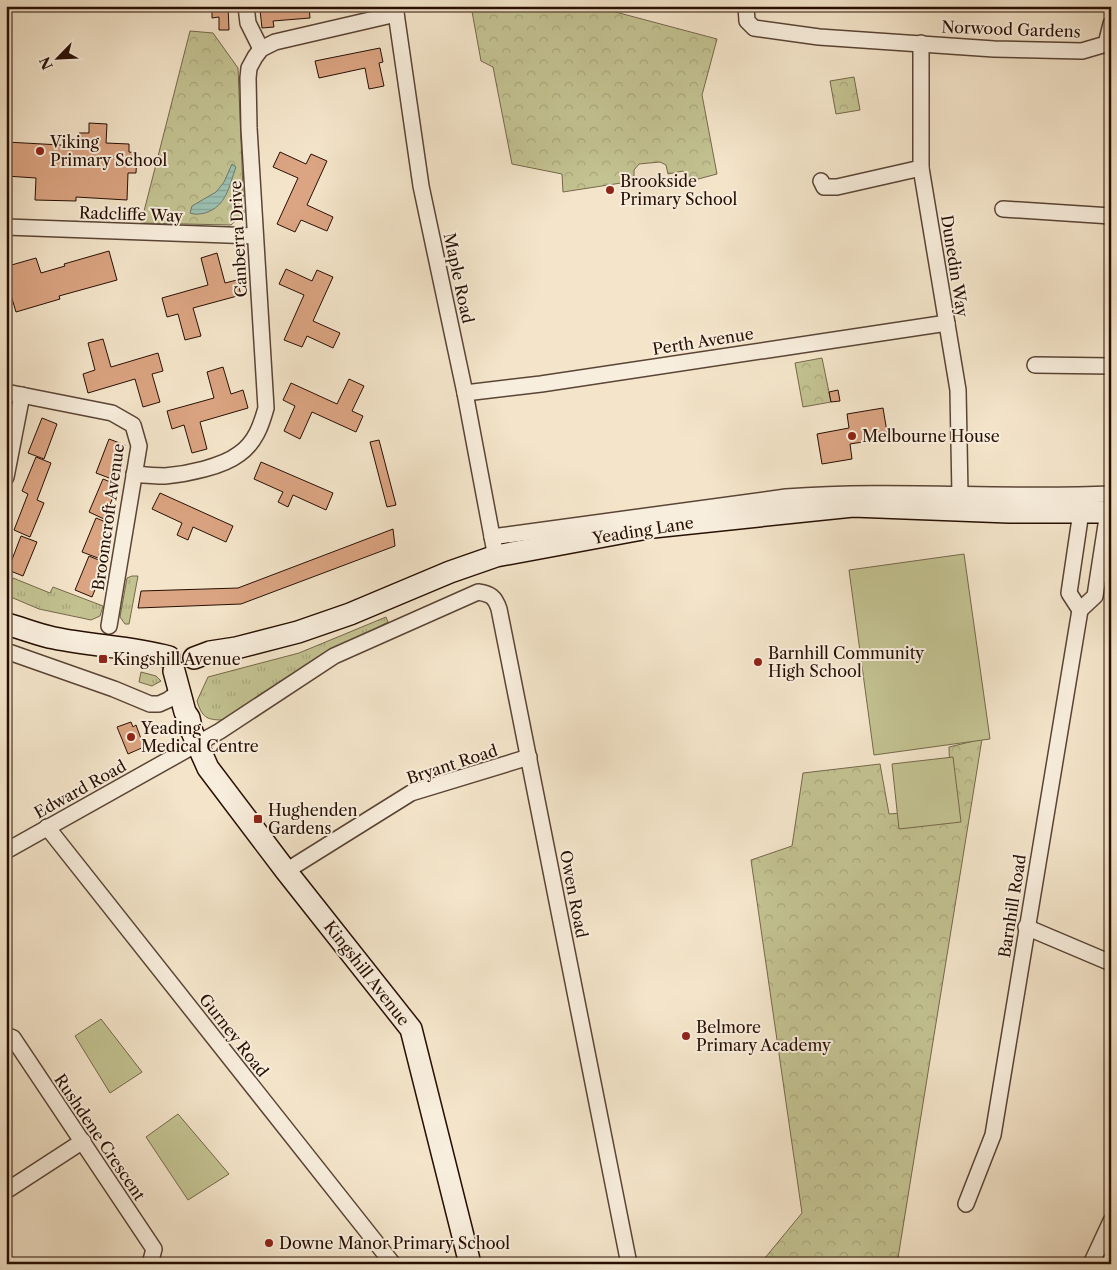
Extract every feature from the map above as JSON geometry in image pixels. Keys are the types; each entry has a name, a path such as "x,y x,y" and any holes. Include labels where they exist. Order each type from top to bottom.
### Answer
{"street":[{"path":"246,6 248,23 262,49 275,42 396,10"},
{"name":"Maple Road","path":"396,10 421,186 465,393 494,546"},
{"name":"Norwood Gardens","path":"746,14 754,28 810,36 994,50 1082,51 1106,44 1111,24"},
{"name":"Dunedin Way","path":"921,43 921,168 958,390 960,495"},
{"name":"Canberra Drive","path":"134,474 164,476 224,463 240,454 252,442 261,427 266,408 255,236 248,78 249,68 262,49"},
{"path":"821,181 824,187 837,187 921,168"},
{"path":"1003,209 1111,216"},
{"name":"Radcliffe Way","path":"6,227 255,236"},
{"name":"Perth Avenue","path":"465,393 541,384 946,323"},
{"path":"1035,365 1111,366"},
{"name":"Broomcroft Avenue","path":"6,392 112,413 133,424 139,446 109,626"},
{"path":"6,477 22,395"},
{"path":"494,546 786,497 822,494 960,495 1099,506"},
{"name":"Yeading Lane","path":"181,664 210,652 260,642 307,629 350,614 450,572 494,546 853,506 1009,512 1099,506"},
{"path":"1099,506 1095,596 1080,610 1069,593 1099,506"},
{"name":"Owen Road","path":"196,744 220,731 334,656 478,592 488,594 495,599 499,609 529,757 629,1264"},
{"name":"Barnhill Road","path":"966,1204 992,1135 1080,610"},
{"path":"6,624 52,638 143,650 181,664"},
{"path":"6,651 114,689 150,704 159,704 179,692"},
{"name":"Kingshill Avenue","path":"181,664 179,692 184,712 189,718 196,744 213,776 411,1029 470,1264"},
{"name":"Kingshill Avenue","path":"181,664 191,712 189,718"},
{"name":"Edward Road","path":"6,851 196,744"},
{"name":"Bryant Road","path":"286,871 411,793 529,757"},
{"name":"Gurney Road","path":"47,827 393,1264"},
{"path":"1026,927 1111,963"},
{"name":"Rushdene Crescent","path":"6,1035 13,1038 154,1249 150,1264"},
{"path":"6,1191 83,1142"},
{"path":"1091,1264 1111,1221"}],"green space":[{"path":"471,6 593,6 717,39 702,95 717,174 687,182 683,171 668,174 666,165 660,162 639,164 634,170 634,181 563,192 562,174 512,164 493,67 481,61"},
{"path":"190,31 213,33 238,68 244,213 231,225 141,223"},
{"path":"854,77 860,110 836,114 830,81"},
{"path":"822,358 831,402 803,407 795,363"},
{"path":"964,554 990,739 874,755 849,570"},
{"path":"138,576 129,624 125,624 120,617 127,578"},
{"path":"13,578 50,593 53,587 103,606 100,616 91,620 39,609 6,595"},
{"path":"386,617 388,622 323,656 223,720 209,718 201,711 197,701 208,677 299,653"},
{"path":"141,672 156,676 161,681 152,686 139,682"},
{"path":"982,739 897,1264 760,1264 802,1213 751,860 792,846 803,773 880,764 889,814 951,809 949,747"},
{"path":"953,757 961,822 899,829 892,764"},
{"path":"101,1019 142,1072 110,1093 75,1036"},
{"path":"178,1114 229,1174 188,1200 146,1137"}],"shaded area":[{"path":"232,164 236,167 229,188 218,206 205,213 190,213 192,206 216,192 224,182"}],"building":[{"path":"212,6 228,6 229,30 219,30 219,17 212,18"},
{"path":"269,6 309,6 310,18 273,21 274,27 262,28 260,10 269,9"},
{"path":"380,48 383,62 379,63 384,86 369,89 365,68 319,78 315,61"},
{"path":"89,123 107,124 106,143 129,144 129,152 137,153 136,173 128,173 127,200 76,197 76,201 35,200 36,178 6,176 6,142 79,146 79,133 89,133"},
{"path":"280,152 306,164 311,154 327,161 307,205 333,217 327,231 301,220 295,232 277,224 298,178 273,167"},
{"path":"109,251 117,280 59,296 60,299 16,312 7,282 12,280 8,266 36,258 41,273"},
{"path":"217,253 225,283 237,280 241,295 193,308 201,336 185,340 178,314 167,317 162,298 208,285 201,258"},
{"path":"286,269 312,281 317,270 333,277 313,321 340,333 333,348 307,336 302,347 284,340 304,295 279,284"},
{"path":"103,339 111,367 158,353 163,371 152,374 160,402 143,407 135,379 88,393 83,374 95,370 88,343"},
{"path":"223,367 231,394 243,390 248,408 200,422 207,449 192,453 184,425 172,429 167,411 214,398 207,372"},
{"path":"349,379 364,386 352,411 363,416 356,432 312,412 300,439 284,431 295,406 283,400 291,383 337,404"},
{"path":"838,390 840,401 831,402 829,392"},
{"name":"Melbourne House","path":"883,408 888,438 850,444 852,459 822,464 817,434 849,428 847,414"},
{"path":"42,418 57,424 44,459 28,453"},
{"path":"109,439 125,445 112,479 96,473"},
{"path":"379,440 396,505 387,507 370,442"},
{"path":"36,457 51,463 37,500 44,503 30,537 14,530 28,494 22,491"},
{"path":"261,462 333,493 326,510 293,495 288,507 278,502 283,492 254,479"},
{"path":"103,479 118,485 104,519 89,512"},
{"path":"160,493 233,526 226,542 193,527 188,540 177,535 182,523 152,509"},
{"path":"96,518 111,524 98,558 82,552"},
{"path":"393,529 395,546 241,604 138,608 141,591 238,588"},
{"path":"21,536 37,542 23,576 8,570"},
{"path":"89,556 106,563 92,597 75,590"},
{"name":"Yeading Medical Centre","path":"131,722 133,727 136,725 144,747 128,754 117,727"}],"place":[{"name":"Viking Primary School","path":"40,151"},
{"name":"Brookside Primary School","path":"610,190"},
{"name":"Melbourne House","path":"852,436"},
{"name":"Kingshill Avenue","path":"103,659"},
{"name":"Barnhill Community High School","path":"758,662"},
{"name":"Yeading Medical Centre","path":"131,737"},
{"name":"Hughenden Gardens","path":"258,819"},
{"name":"Belmore Primary Academy","path":"686,1036"},
{"name":"Downe Manor Primary School","path":"269,1243"}]}
